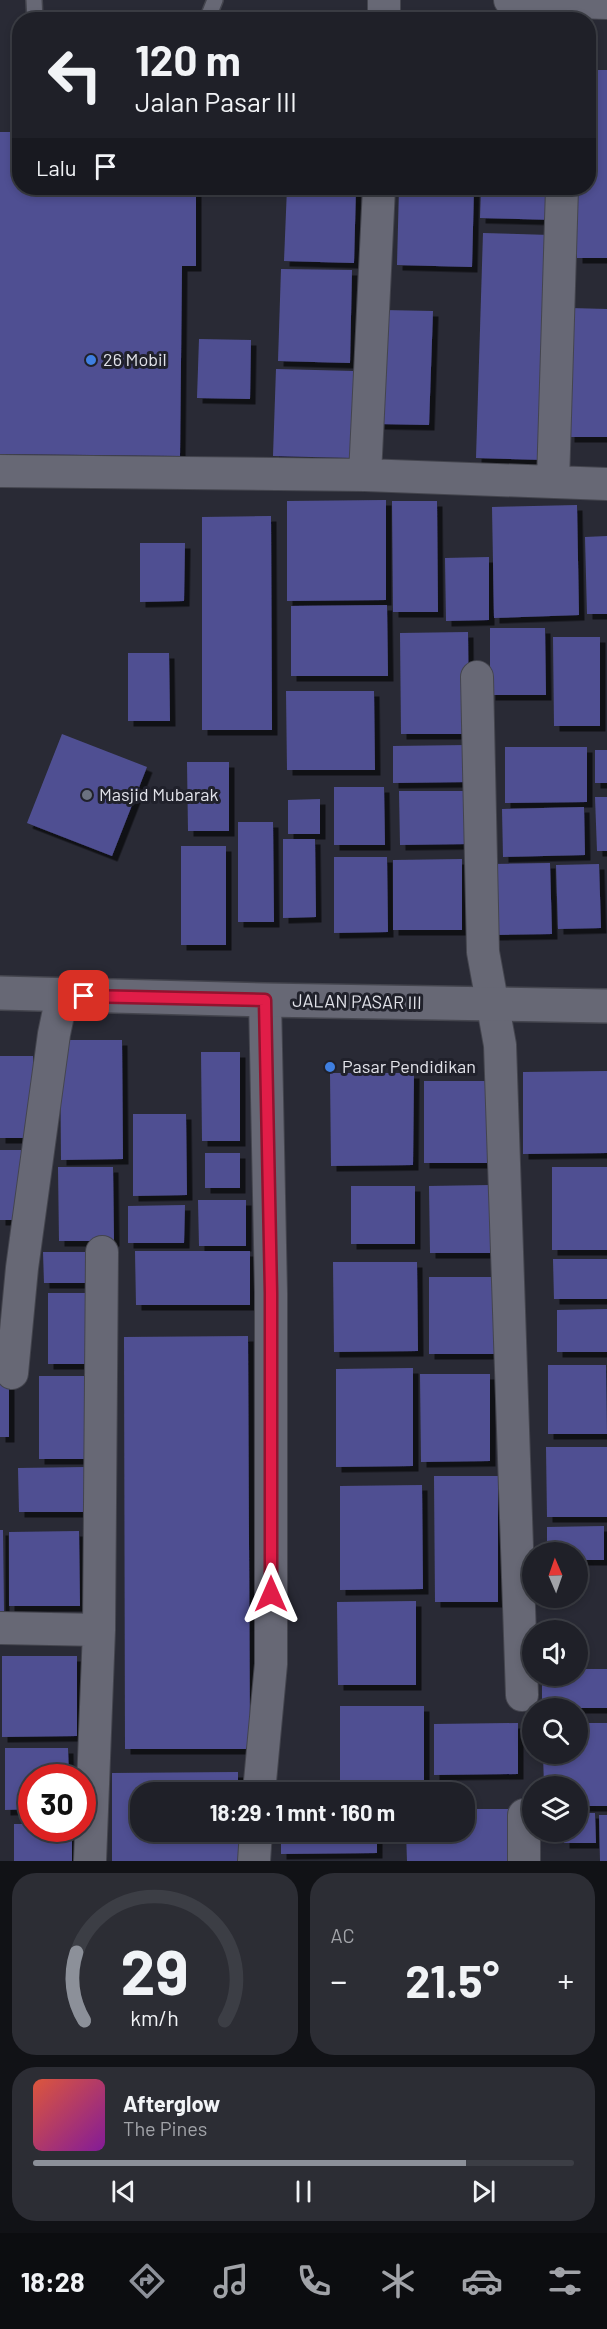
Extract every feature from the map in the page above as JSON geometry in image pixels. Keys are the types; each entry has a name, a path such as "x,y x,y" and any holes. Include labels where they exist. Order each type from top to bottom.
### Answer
{"street":[{"path":"510,0 566,11 607,3"},
{"path":"365,469 379,195"},
{"path":"554,475 562,195"},
{"path":"0,471 365,469 554,475 607,483"},
{"path":"477,677 483,952 500,1045 522,1695"},
{"name":"JALAN PASAR III","path":"0,993 607,1006"},
{"path":"12,1372 22,1268 54,1034 62,996"},
{"path":"260,1782 271,1664 271,1293 265,1000"},
{"path":"90,1861 99,1630 102,1252"},
{"path":"0,1628 99,1630"},
{"path":"254,1861 255,1842"},
{"path":"524,1842 524,1861"}],"building":[{"path":"596,70 607,70 607,258 577,258 577,195 596,195"},
{"name":"26 Mobil","path":"0,132 12,132 12,195 196,195 196,266 182,266 180,456 0,454"},
{"path":"287,195 356,195 354,263 284,261"},
{"path":"399,195 474,195 472,267 397,265"},
{"path":"481,195 555,195 555,220 480,218"},
{"path":"483,233 550,235 544,460 476,458"},
{"path":"281,269 352,270 350,363 278,361"},
{"path":"570,308 607,309 607,437 569,437"},
{"path":"383,310 433,311 429,425 379,424"},
{"path":"199,339 251,340 250,399 197,398"},
{"path":"276,369 354,371 351,458 273,456"},
{"path":"386,500 386,600 287,601 287,501"},
{"path":"392,501 437,501 438,612 393,612"},
{"path":"577,505 579,615 494,618 492,507"},
{"path":"271,516 272,730 202,730 202,517"},
{"path":"607,536 607,614 587,614 585,537"},
{"path":"140,543 185,543 184,601 140,602"},
{"path":"489,557 489,620 446,621 445,558"},
{"path":"387,605 388,676 291,676 291,606"},
{"path":"490,628 545,628 546,695 490,695"},
{"path":"468,632 469,734 401,734 400,633"},
{"path":"553,637 600,637 600,726 554,726"},
{"path":"128,653 169,653 170,721 128,721"},
{"path":"286,691 374,691 375,770 287,770"},
{"name":"Masjid Mubarak","path":"62,734 147,767 112,856 27,823"},
{"path":"468,745 469,782 393,783 393,746"},
{"path":"505,747 587,747 587,802 505,803"},
{"path":"595,750 607,750 607,783 595,783"},
{"path":"187,762 229,762 229,831 188,831"},
{"path":"334,787 384,787 385,845 334,845"},
{"path":"399,791 469,791 469,844 400,845"},
{"path":"595,797 607,797 607,851 597,851"},
{"path":"320,799 320,834 288,834 288,800"},
{"path":"584,807 585,855 503,857 502,809"},
{"path":"238,822 273,822 274,922 238,922"},
{"path":"283,839 315,839 316,917 283,918"},
{"path":"181,846 226,846 226,945 181,945"},
{"path":"334,857 387,857 388,932 334,933"},
{"path":"462,859 462,930 393,930 393,860"},
{"path":"550,863 552,934 492,935 491,864"},
{"path":"599,864 601,928 558,929 556,865"},
{"path":"60,1040 122,1040 123,1159 61,1160"},
{"path":"201,1052 240,1052 240,1141 202,1141"},
{"path":"0,1056 33,1056 33,1138 0,1138"},
{"path":"607,1071 607,1153 523,1154 523,1072"},
{"path":"330,1073 414,1073 413,1165 331,1166"},
{"path":"424,1081 491,1081 492,1163 424,1163"},
{"path":"133,1114 186,1114 187,1195 133,1196"},
{"path":"0,1150 25,1150 26,1220 0,1220"},
{"path":"205,1153 240,1153 240,1188 205,1188"},
{"path":"58,1167 113,1167 114,1241 59,1241"},
{"path":"552,1167 607,1167 607,1250 552,1250"},
{"path":"491,1185 491,1253 430,1253 429,1186"},
{"path":"351,1186 415,1186 415,1244 351,1244"},
{"path":"198,1200 246,1200 246,1246 199,1246"},
{"path":"185,1205 184,1243 128,1243 128,1206"},
{"path":"135,1251 250,1251 250,1305 136,1305"},
{"path":"43,1252 95,1252 95,1283 44,1283"},
{"path":"553,1259 607,1259 607,1299 554,1299"},
{"path":"333,1262 417,1262 418,1351 334,1352"},
{"path":"429,1277 494,1277 495,1354 429,1354"},
{"path":"48,1293 92,1293 93,1364 48,1364"},
{"path":"607,1309 607,1352 557,1352 557,1310"},
{"path":"248,1336 250,1749 125,1749 124,1337"},
{"path":"548,1365 606,1365 607,1434 548,1434"},
{"path":"413,1368 413,1466 336,1467 336,1369"},
{"path":"420,1374 490,1374 490,1461 421,1462"},
{"path":"39,1376 92,1376 92,1459 39,1459"},
{"path":"0,1384 9,1384 9,1437 0,1437"},
{"path":"546,1447 607,1447 607,1517 547,1517"},
{"path":"86,1467 86,1512 19,1512 18,1468"},
{"path":"434,1476 498,1476 498,1602 435,1602"},
{"path":"422,1485 423,1589 340,1590 340,1486"},
{"path":"604,1526 604,1560 588,1560 588,1542 547,1542 547,1527"},
{"path":"0,1530 3,1530 4,1611 0,1611"},
{"path":"79,1531 80,1606 9,1606 9,1532"},
{"path":"416,1601 416,1685 338,1685 337,1602"},
{"path":"2,1656 77,1656 77,1736 2,1737"},
{"path":"588,1669 607,1669 607,1708 588,1708 588,1698 542,1698 542,1686 588,1686"},
{"path":"340,1706 424,1706 424,1780 340,1780"},
{"path":"518,1723 518,1774 434,1775 434,1724"},
{"path":"588,1723 607,1723 607,1806 588,1806 588,1776 544,1776 543,1764 588,1764"},
{"path":"5,1748 68,1748 69,1764 18,1764 18,1810 5,1810"},
{"path":"238,1772 238,1782 130,1782 130,1842 239,1842 239,1861 112,1861 112,1773"},
{"path":"475,1809 511,1809 511,1861 407,1861 406,1842 475,1842"},
{"path":"588,1813 595,1813 596,1843 564,1843 588,1842"},
{"path":"599,1815 607,1815 607,1861 600,1861"},
{"path":"14,1824 18,1824 18,1842 72,1842 72,1861 14,1861"},
{"path":"281,1842 377,1842 377,1853 281,1854"}],"place":[{"name":"26 Mobil","path":"91,360"},
{"name":"Masjid Mubarak","path":"87,795"},
{"name":"Pasar Pendidikan","path":"330,1067"}],"route":[{"path":"84,996 265,1000 271,1293 271,1594"}]}
